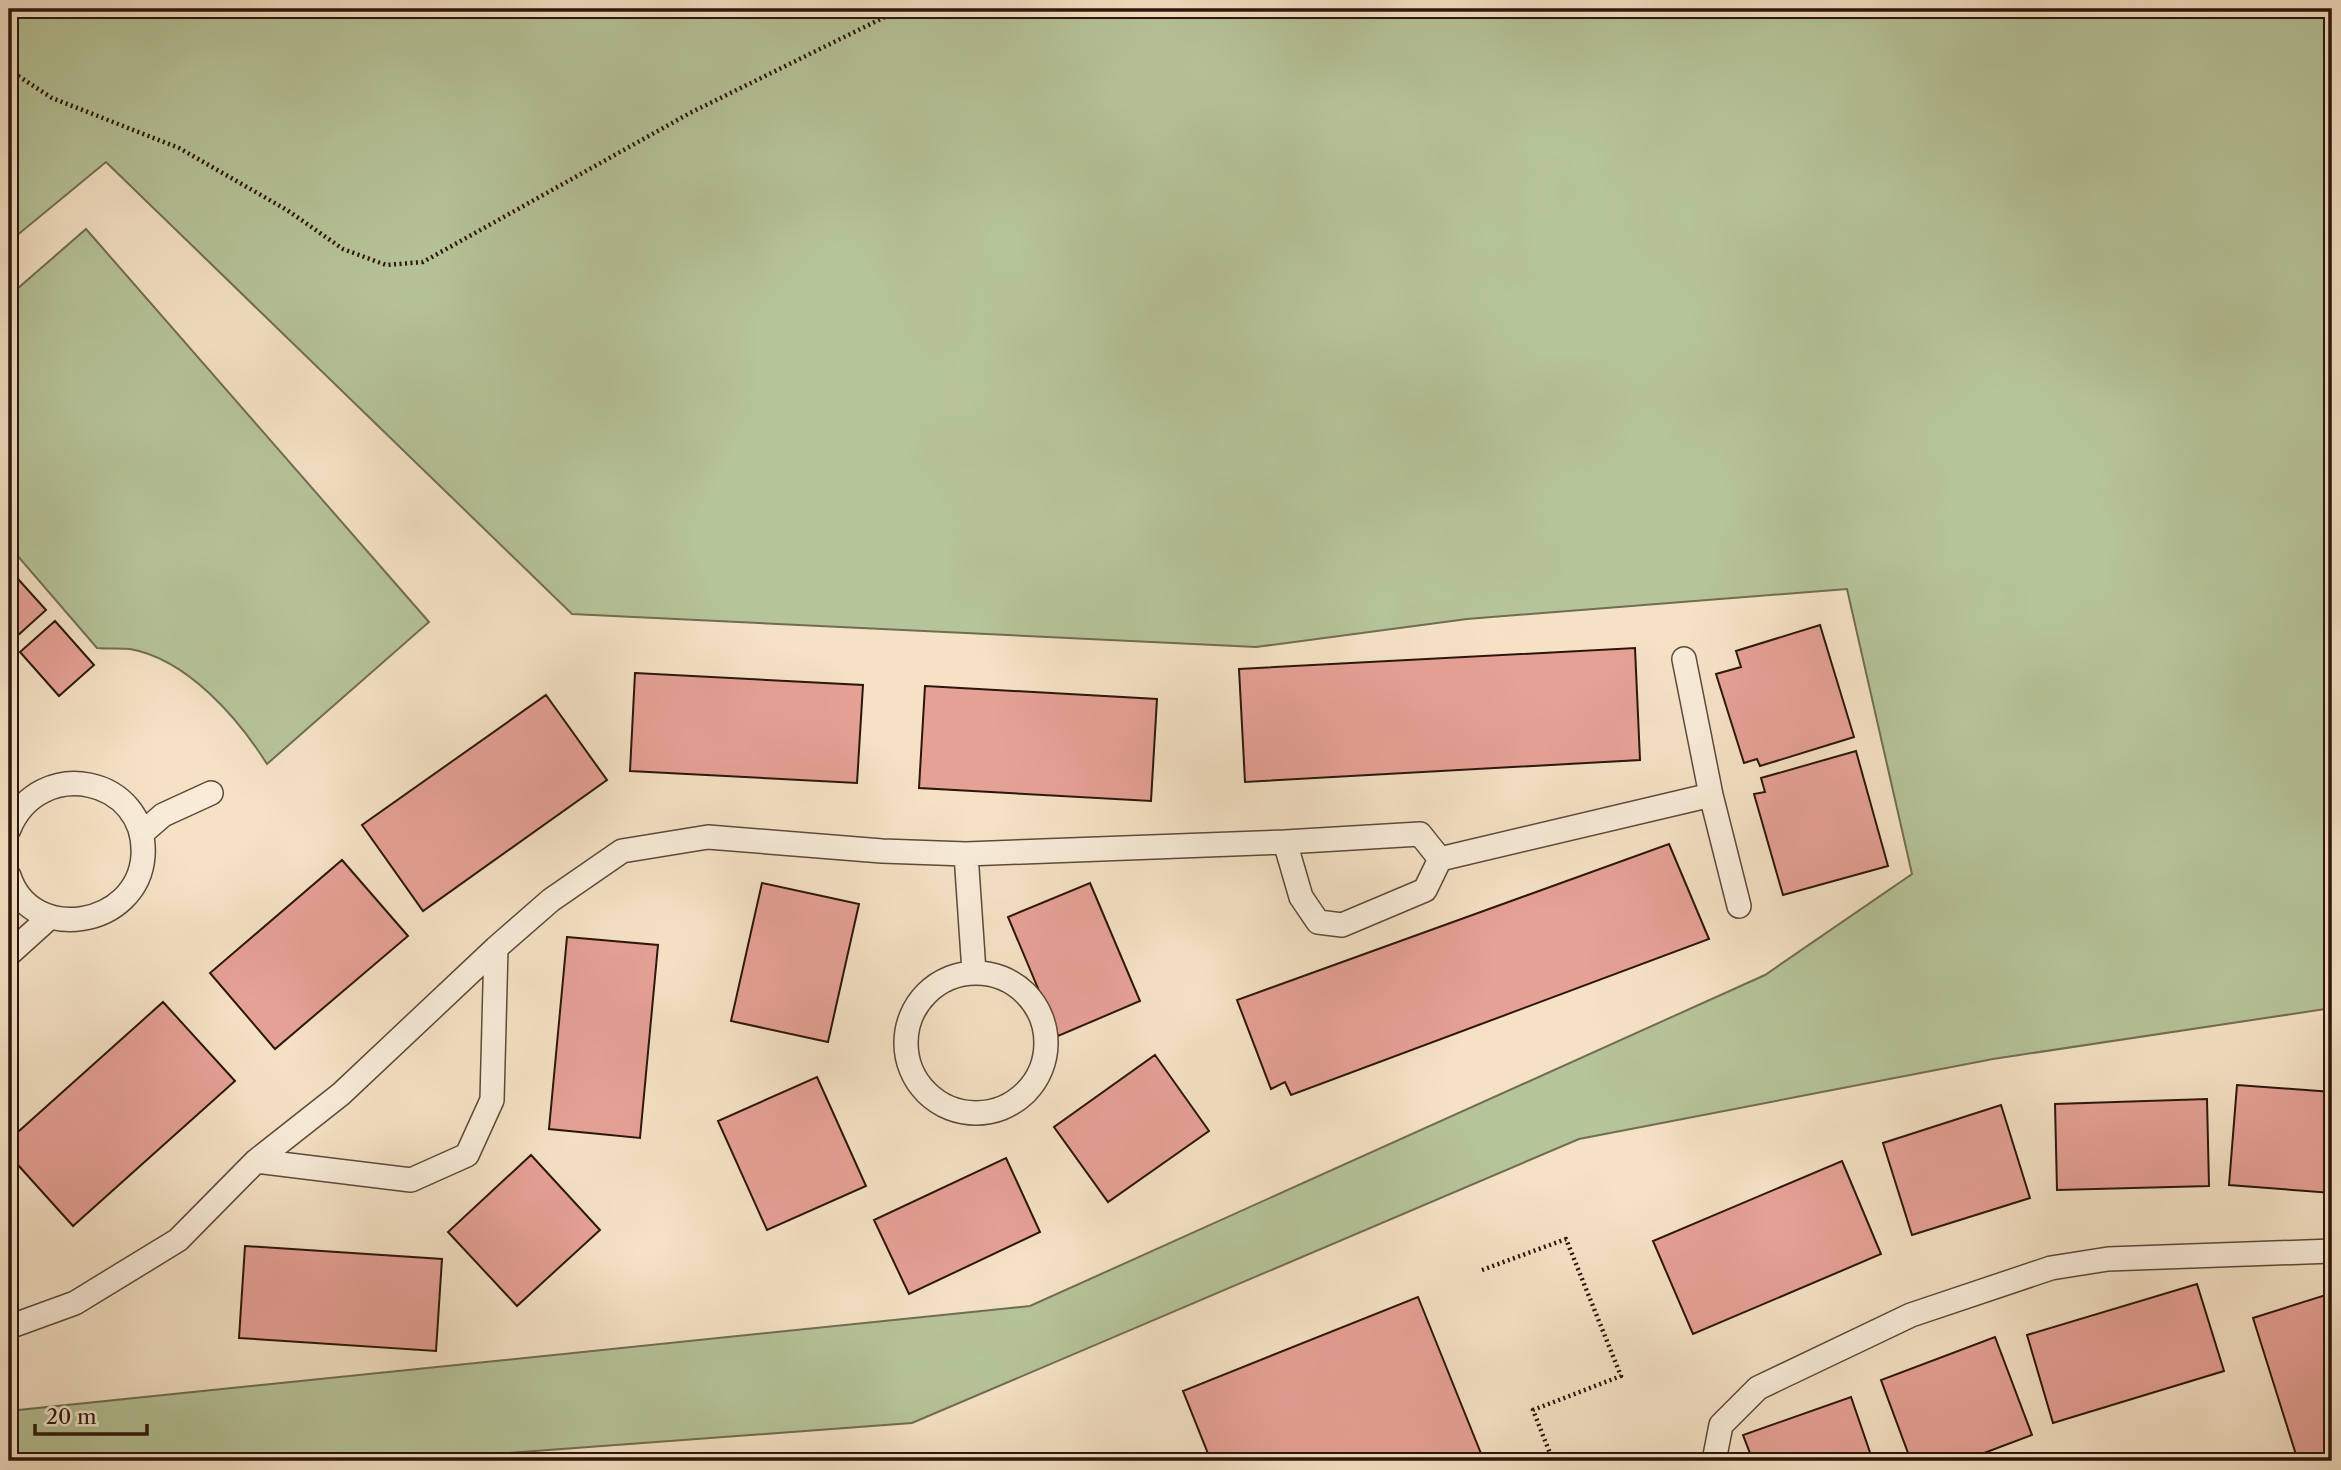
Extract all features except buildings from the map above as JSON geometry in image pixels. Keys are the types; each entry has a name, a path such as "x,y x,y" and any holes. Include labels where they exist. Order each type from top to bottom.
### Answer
{"lane":[{"path":"1684,659 1711,795 1738,905"},
{"path":"9,829 14,815 29,798 49,787 72,782 95,785 116,796 131,813 141,834 143,857 137,880 124,899 106,913 84,920 50,917 22,900 9,876"},
{"path":"141,834 163,815 211,793"},
{"path":"1440,859 1711,795"},
{"path":"9,1327 75,1303 178,1241 256,1161 341,1094 496,948 551,900 622,851 708,837 882,851 966,854 1420,834 1440,859"},
{"path":"1285,842 1301,897 1318,922 1342,925 1425,890 1440,859"},
{"path":"966,854 974,972"},
{"path":"9,954 50,917"},
{"path":"256,1161 411,1180 467,1155 492,1100 496,948"},
{"path":"974,972 1010,981 1037,1006 1047,1041 1039,1077 1014,1104 978,1115 942,1106 915,1081 904,1045 913,1010 938,983 974,972"},
{"path":"1714,1461 1721,1425 1758,1388 1911,1315 2051,1268 2108,1259 2332,1251"}],"path":[{"path":"9,70 52,99 179,148 287,210 343,249 386,265 423,262 690,113 901,9"},
{"path":"1482,1270 1566,1239 1621,1376 1533,1410 1553,1461"}],"green space":[{"path":"9,9 2332,9 2332,1008 1993,1059 1579,1139 912,1423 402,1461 9,1461 9,1411 1030,1306 1765,975 1912,874 1847,589 1467,619 1256,647 572,614 106,162 9,242"},
{"path":"86,229 429,622 267,764 226,710 191,678 151,655 130,649 97,648 9,546 9,296"}]}
